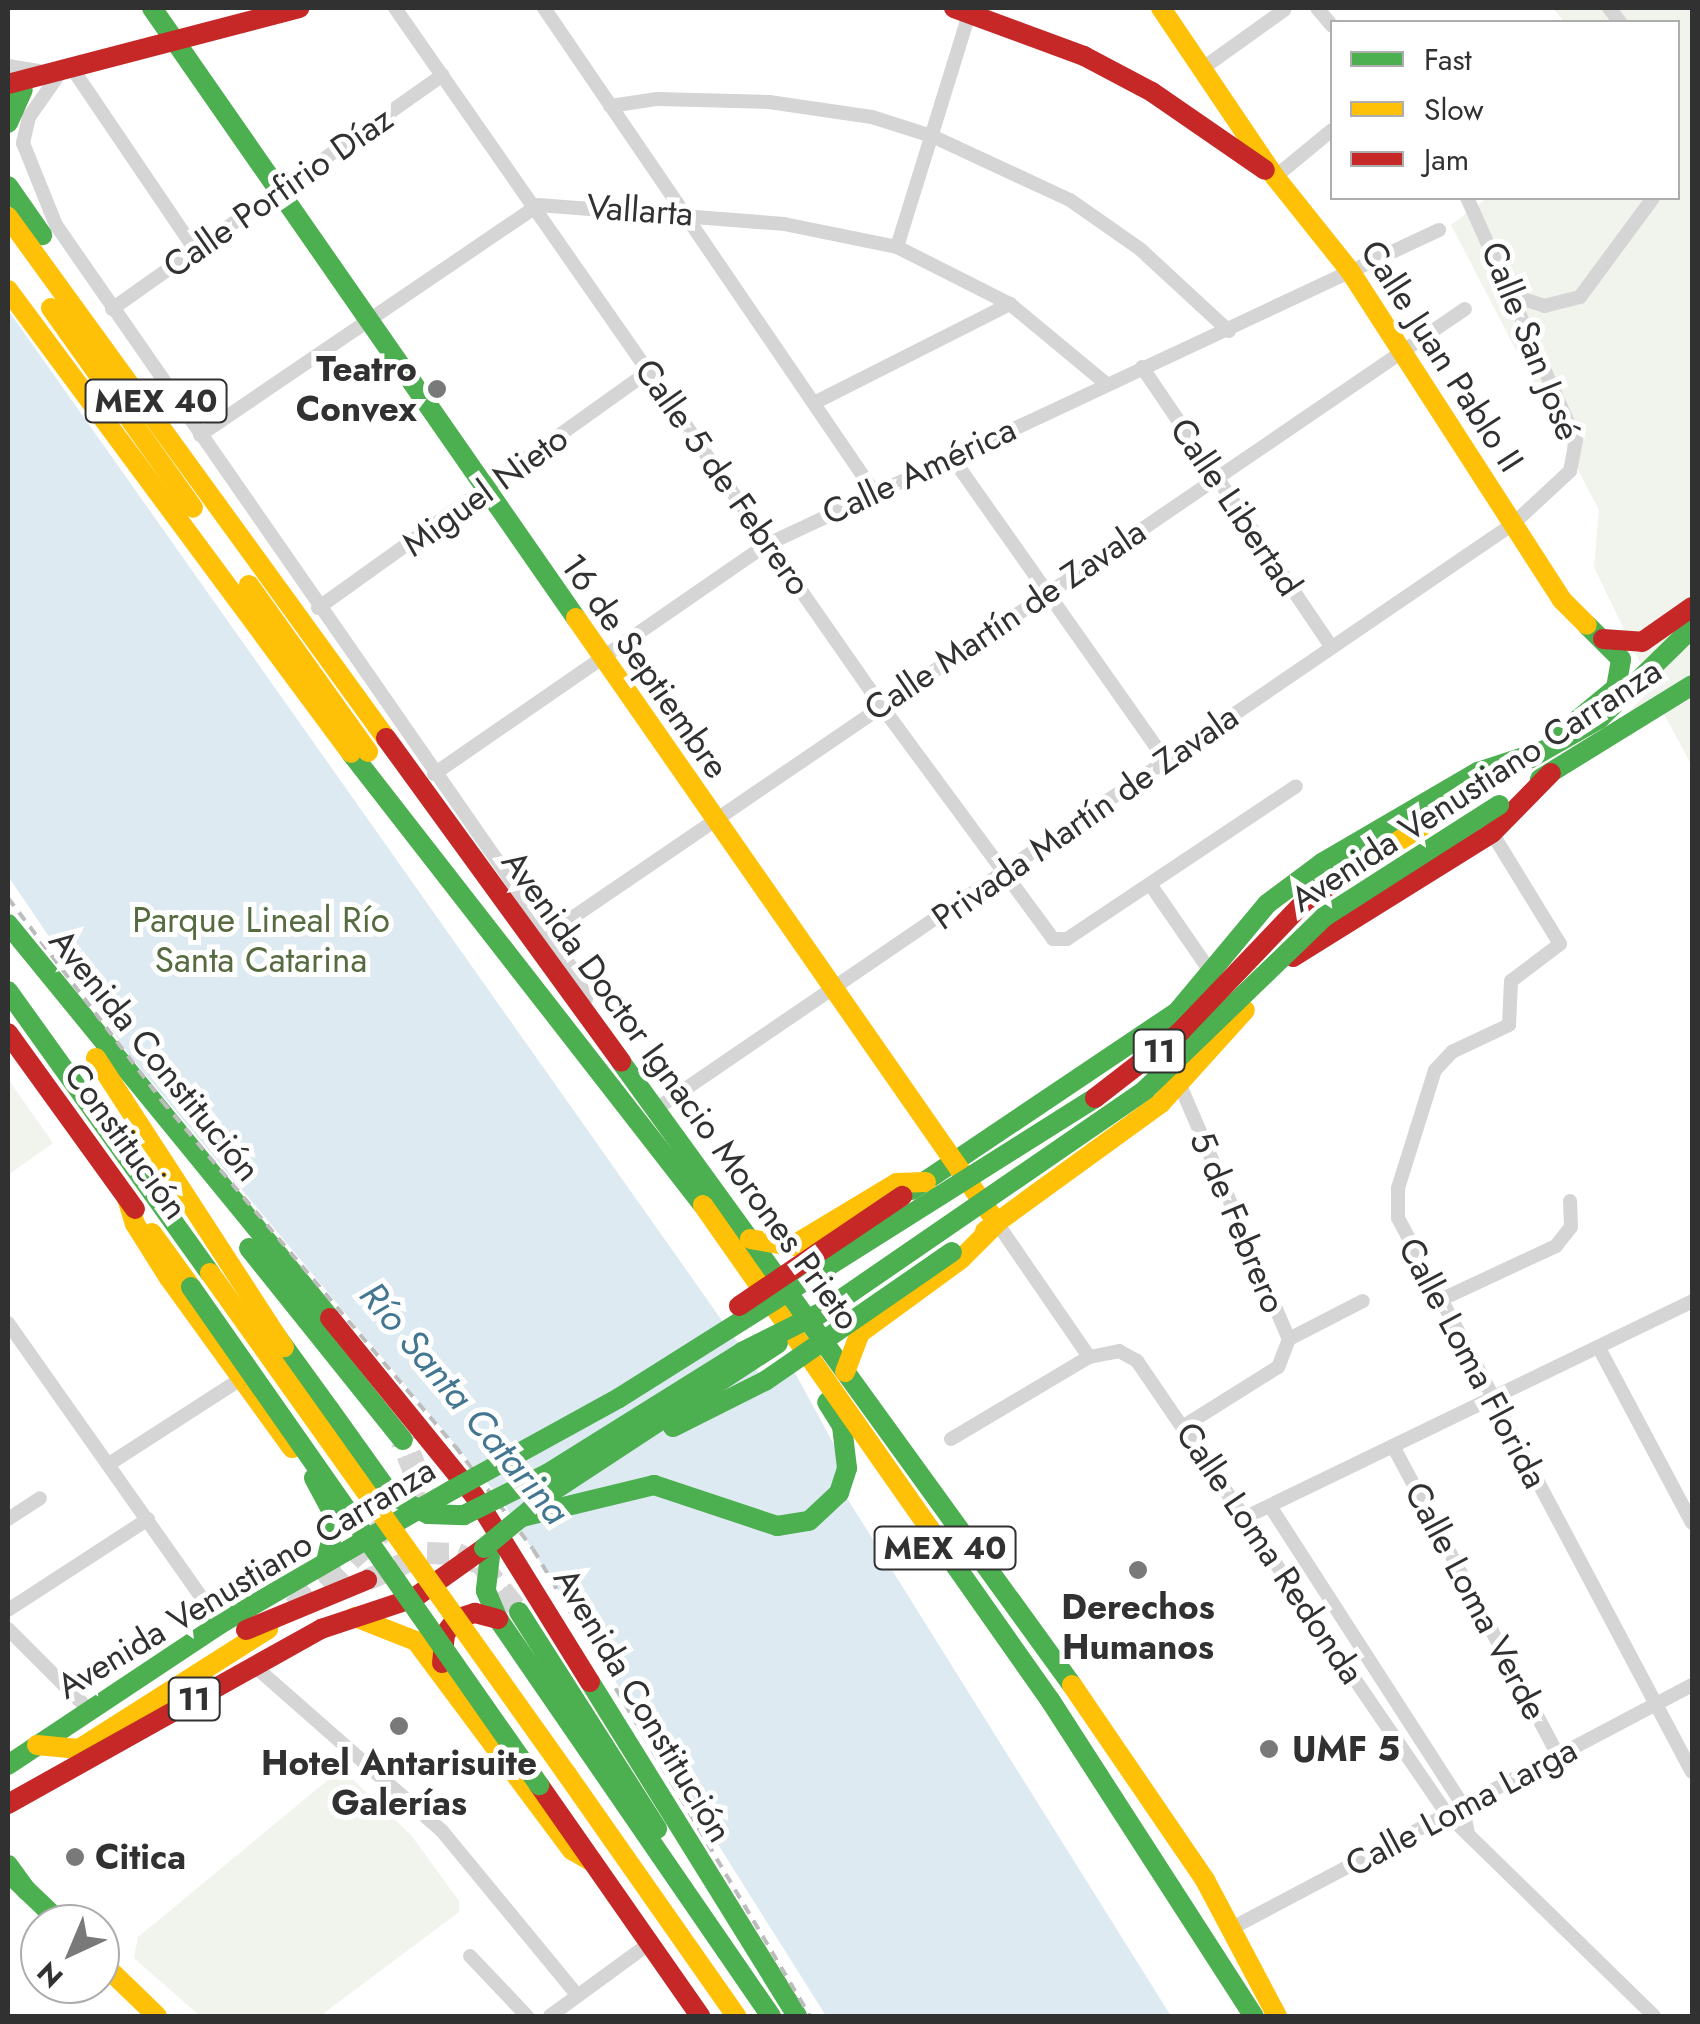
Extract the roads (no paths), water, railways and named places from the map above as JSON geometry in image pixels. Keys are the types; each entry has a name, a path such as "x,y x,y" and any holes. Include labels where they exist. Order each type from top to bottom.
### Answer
{"main road":[{"name":"16 de Septiembre","path":"152,8 714,824 957,1161 997,1223"},
{"path":"8,122 19,87 298,8"},
{"name":"Calle Juan Pablo II","path":"1161,8 1275,178 1350,271 1562,600 1621,659 1620,682 1542,751"},
{"path":"965,9 1084,56 1152,92 1275,178"},
{"path":"8,168 10,200"},
{"name":"Avenida Doctor Ignacio Morones Prieto","path":"10,200 215,510 595,1023 1176,1834 1278,2016"},
{"name":"MEX 40","path":"10,200 227,504 290,610"},
{"name":"MEX 40","path":"8,246 345,715 430,849"},
{"name":"Avenida Doctor Ignacio Morones Prieto","path":"8,290 135,469 617,1092 1050,1700 1254,2016"},
{"path":"1603,639 1642,642 1692,607"},
{"name":"Avenida Venustiano Carranza","path":"8,1765 220,1624 692,1352 1144,1064 1304,901 1488,784 1600,719 1692,628"},
{"name":"Avenida Venustiano Carranza","path":"10,1803 252,1664 351,1616 414,1598 487,1552 516,1523 618,1448 1145,1090 1210,1034 1324,917 1692,684"},
{"path":"692,1352 738,1306 1150,1031 1212,974 1242,931 1283,890 1478,772 1542,751"},
{"path":"618,1448 744,1393 997,1223 1180,1085 1271,978 1314,942 1492,833 1550,773"},
{"path":"1283,890 1314,906 1314,942"},
{"path":"9,925 284,1346"},
{"name":"Avenida Constitución","path":"9,925 474,1495 797,2016"},
{"path":"8,992 129,1156 736,2016"},
{"name":"Constitución","path":"8,1033 594,1862"},
{"path":"516,1523 654,1484 752,1520 794,1526 825,1510 839,1494 848,1458 842,1426 819,1388 617,1092"},
{"path":"1004,1128 992,1150 997,1172 1011,1188 1034,1195"},
{"path":"129,1156 182,1208 390,1494 428,1514 464,1514 547,1474 708,1372 822,1312"},
{"path":"750,1239 792,1246 897,1183 926,1182"},
{"path":"926,1182 946,1210 955,1250"},
{"path":"225,1194 231,1222 246,1244 403,1440"},
{"path":"127,1198 135,1224 332,1509 337,1529 326,1562"},
{"path":"844,1372 860,1333 962,1260 997,1223"},
{"path":"487,1552 486,1591 498,1619"},
{"path":"122,1691 146,1688 280,1613 367,1580"},
{"path":"519,1612 739,1970"},
{"path":"444,1674 449,1626 466,1614 498,1619"},
{"path":"351,1616 408,1634 444,1674 572,1850 594,1862 700,2016"},
{"name":"Avenida Constitución","path":"498,1619 771,2016"},
{"path":"37,1744 61,1752 79,1749 268,1629"},
{"path":"8,1868 41,1904"},
{"path":"120,1984 145,2013"}],"street":[{"name":"Calle 5 de Febrero","path":"394,8 538,206 880,704 1057,941 1150,884"},
{"path":"544,8 874,492"},
{"path":"897,247 932,136 965,9"},
{"path":"1203,68 1284,10"},
{"path":"8,66 67,72 195,250"},
{"path":"67,72 29,117 25,156 56,225 318,608 576,974 595,1023"},
{"name":"Calle Porfirio Díaz","path":"112,308 443,76"},
{"path":"610,106 658,99 769,102 872,116 932,136 1070,200 1140,250 1229,331"},
{"path":"1275,178 1330,132"},
{"name":"Calle San José","path":"1468,200 1514,296 1577,452 1570,470 1513,524"},
{"path":"1514,296 1544,306 1580,296 1652,200"},
{"name":"Vallarta","path":"200,435 538,206 682,212 897,247 1010,304 1106,383"},
{"name":"Calle América","path":"434,774 768,544 1439,230"},
{"path":"814,404 1010,304"},
{"name":"Calle Martín de Zavala","path":"547,935 1465,308"},
{"name":"Calle Libertad","path":"1142,368 1331,646"},
{"name":"Miguel Nieto","path":"318,608 486,492 649,371"},
{"path":"951,456 1166,761"},
{"name":"Privada Martín de Zavala","path":"656,1109 1513,524"},
{"path":"1212,974 1150,884 1296,786"},
{"name":"Calle Loma Florida","path":"1492,833 1560,944 1512,980 1509,1026 1452,1052 1431,1079 1397,1203 1404,1236 1692,1772"},
{"name":"5 de Febrero","path":"1180,1085 1288,1339 1278,1368 1184,1426"},
{"path":"1438,1301 1556,1246 1570,1228 1570,1201"},
{"name":"16 de Septiembre","path":"997,1223 1089,1357"},
{"path":"1288,1339 1363,1301"},
{"path":"1246,1517 1692,1301"},
{"path":"8,1323 220,1624"},
{"path":"1599,1348 1692,1523"},
{"name":"Calle Loma Redonda","path":"1089,1357 1119,1351 1136,1360 1447,1814 1654,2016"},
{"path":"950,1440 1089,1357"},
{"path":"109,1464 241,1379"},
{"name":"Calle Loma Verde","path":"1393,1446 1558,1756"},
{"path":"8,1519 40,1498"},
{"name":"Calle Loma Redonda","path":"1270,1506 1463,1806 1468,1836"},
{"path":"8,1610 148,1519"},
{"path":"8,1629 88,1710"},
{"path":"252,1664 442,1831 578,1996"},
{"name":"Calle Loma Larga","path":"1230,1929 1692,1685"},
{"path":"550,2016 650,1943"},
{"path":"470,1956 527,2016"}],"water":[{"name":"Río Santa Catarina","path":"8,310 769,1387 794,1371 844,1463 837,1482 1171,2016 826,2016 500,1498 129,1055 8,876"}],"tunnel":[{"path":"294,1608 404,1510 418,1477 403,1440"},
{"path":"367,1580 427,1553 457,1554 481,1564 519,1612"}],"railway":[{"path":"8,898 162,1101 455,1446 533,1549 810,2016"}],"place":[{"name":"Teatro Convex","path":"437,389"},
{"name":"Derechos Humanos","path":"1138,1570"},
{"name":"Hotel Antarisuite Galerías","path":"399,1726"},
{"name":"UMF 5","path":"1269,1749"},
{"name":"Citica","path":"75,1857"}],"park label":[{"name":"Parque Lineal Río Santa Catarina","path":"261,940"}]}
